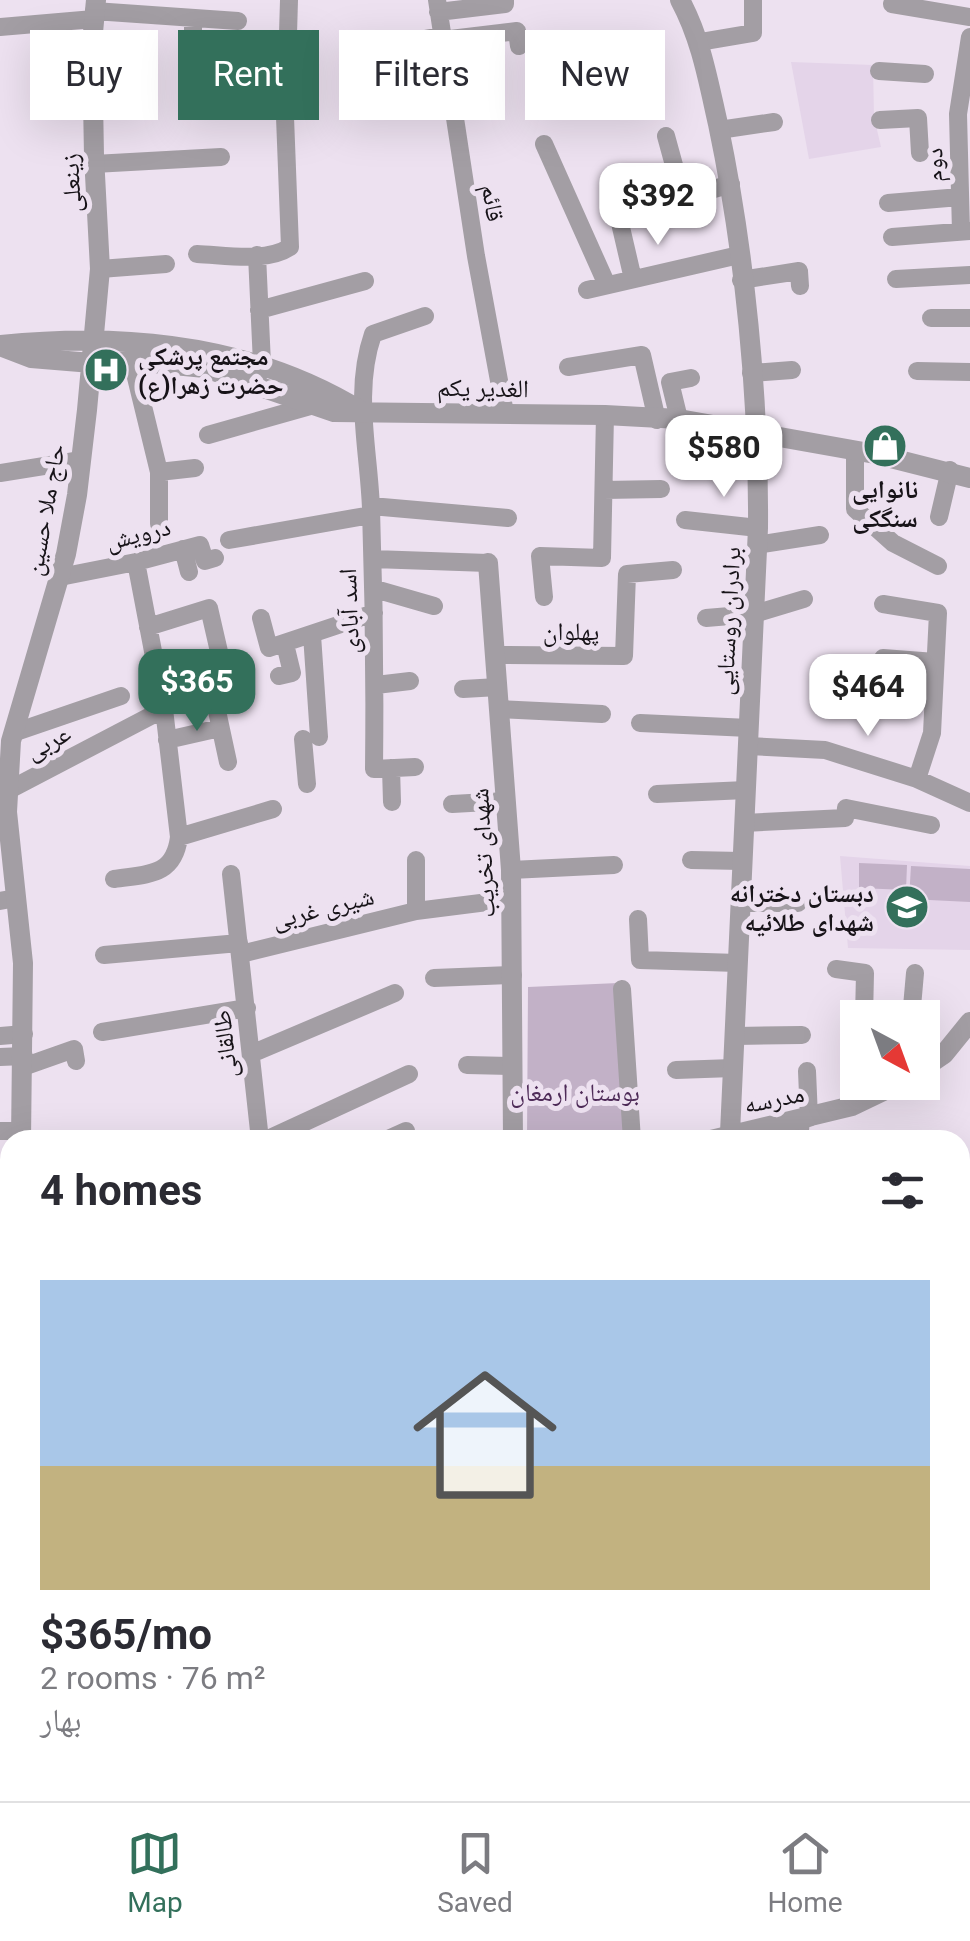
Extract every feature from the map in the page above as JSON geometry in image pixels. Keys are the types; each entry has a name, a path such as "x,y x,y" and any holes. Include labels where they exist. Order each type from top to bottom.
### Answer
{"street":[{"path":"288,30 290,0"},
{"path":"438,6 505,4 505,0"},
{"name":"برادران روستایی","path":"680,0 700,42 731,184 758,435 736,1036 721,1130"},
{"path":"700,42 753,33 753,0"},
{"path":"892,4 970,16"},
{"path":"0,27 95,10 238,21"},
{"name":"زینعلی","path":"93,352 100,269 94,164 95,10"},
{"path":"193,20 193,30"},
{"path":"505,32 517,31 520,46"},
{"name":"دوم","path":"965,231 958,114 970,37"},
{"path":"879,71 924,74"},
{"path":"880,120 918,118 920,153"},
{"path":"197,254 257,255 290,247 285,120"},
{"name":"قائم","path":"455,120 506,413"},
{"path":"719,130 774,122"},
{"path":"665,214 684,209 666,136"},
{"path":"544,144 607,285"},
{"path":"94,164 221,158"},
{"path":"610,180 632,279"},
{"path":"683,198 731,184"},
{"path":"888,203 960,197"},
{"path":"892,236 965,231"},
{"path":"257,255 259,374"},
{"path":"587,290 739,255"},
{"path":"100,269 166,264"},
{"path":"741,280 799,271 800,286"},
{"path":"896,278 970,275"},
{"path":"259,310 365,281"},
{"name":"اسد آبادی","path":"391,768 374,769 375,589 361,411 373,334 425,316"},
{"path":"931,318 970,318"},
{"path":"93,352 145,342 207,350 259,374 338,396 361,411"},
{"name":"الغدیر یکم","path":"0,346 31,358 93,352 132,361 259,374 310,406 334,412 605,415 680,420 855,450 956,473"},
{"name":"حاج ملا حسین","path":"14,1130 23,1062 23,963 8,900 5,797 14,733 60,577 81,460 93,352"},
{"path":"568,367 642,355 657,420"},
{"path":"132,361 159,472 160,524"},
{"path":"751,374 792,370"},
{"path":"917,371 970,372"},
{"path":"680,420 670,382 691,378"},
{"path":"208,435 310,406"},
{"path":"544,597 540,556 602,558 605,415"},
{"path":"855,450 855,509 893,543 938,566"},
{"path":"0,472 81,460"},
{"path":"159,472 195,468"},
{"path":"939,517 956,473"},
{"path":"604,490 661,488"},
{"path":"229,540 371,510 508,518"},
{"path":"685,520 757,536 820,535"},
{"name":"درویش","path":"60,577 200,545 205,561 215,558"},
{"path":"183,549 190,572"},
{"path":"372,560 488,563"},
{"path":"114,879 159,872 170,865 180,838 164,709 136,562"},
{"name":"شهدای تخریب","path":"488,563 511,870 513,1130"},
{"name":"پهلوان","path":"495,655 624,656 627,574 673,570"},
{"path":"375,589 434,606"},
{"path":"706,618 754,614 804,599"},
{"path":"883,604 938,613 932,733 918,779"},
{"path":"148,627 209,608 220,656"},
{"path":"261,618 268,648 374,612"},
{"path":"307,784 312,634"},
{"path":"280,676 292,673 286,644"},
{"path":"883,658 935,662"},
{"path":"376,684 410,680"},
{"path":"463,689 498,687"},
{"path":"14,733 121,696"},
{"path":"214,696 228,762"},
{"name":"عربی","path":"5,797 164,709"},
{"path":"499,710 602,714"},
{"path":"640,723 825,750 918,779 970,803"},
{"path":"167,740 220,728"},
{"path":"392,802 391,768 415,767"},
{"path":"657,794 746,790"},
{"path":"452,804 506,800"},
{"path":"744,823 845,818 846,808 932,825"},
{"path":"180,838 273,809"},
{"path":"416,860 416,911"},
{"path":"691,860 742,861"},
{"path":"511,870 614,865"},
{"name":"طالقانی","path":"230,874 262,1130"},
{"name":"شیری غربی","path":"104,955 240,948 416,911 512,899"},
{"path":"740,902 798,903"},
{"path":"638,918 640,960 738,963"},
{"path":"836,969 865,973 864,1000"},
{"path":"912,1000 914,973"},
{"path":"434,978 514,975"},
{"path":"622,989 631,1130"},
{"path":"251,1054 395,993"},
{"path":"102,1032 247,1008"},
{"path":"940,1057 970,1022"},
{"path":"0,1036 24,1034"},
{"path":"736,1036 802,1035"},
{"path":"0,1057 23,1062 74,1050 76,1061"},
{"path":"467,1065 512,1066"},
{"path":"676,1070 733,1068"},
{"path":"803,1126 808,1071"},
{"path":"285,1130 408,1074"},
{"name":"مدرسه","path":"775,1130 803,1126 849,1100"}],"shaded area":[{"path":"791,62 873,65 874,117 881,147 809,159"},
{"name":"دبستان دخترانه شهدای طلائیه","path":"840,856 970,866 970,950 848,948"}],"green space":[{"path":"859,863 907,865 906,890 859,888"},
{"path":"911,866 970,869 970,902 909,899"},
{"name":"بوستان ارمغان","path":"618,983 625,1130 527,1130 528,987"}],"place":[{"name":"مجتمع پرشکی حضرت زهرا(ع)","path":"106,370"},
{"name":"نانوایی سنگکی","path":"885,446"},
{"name":"دبستان دخترانه شهدای طلائیه","path":"907,907"}]}
